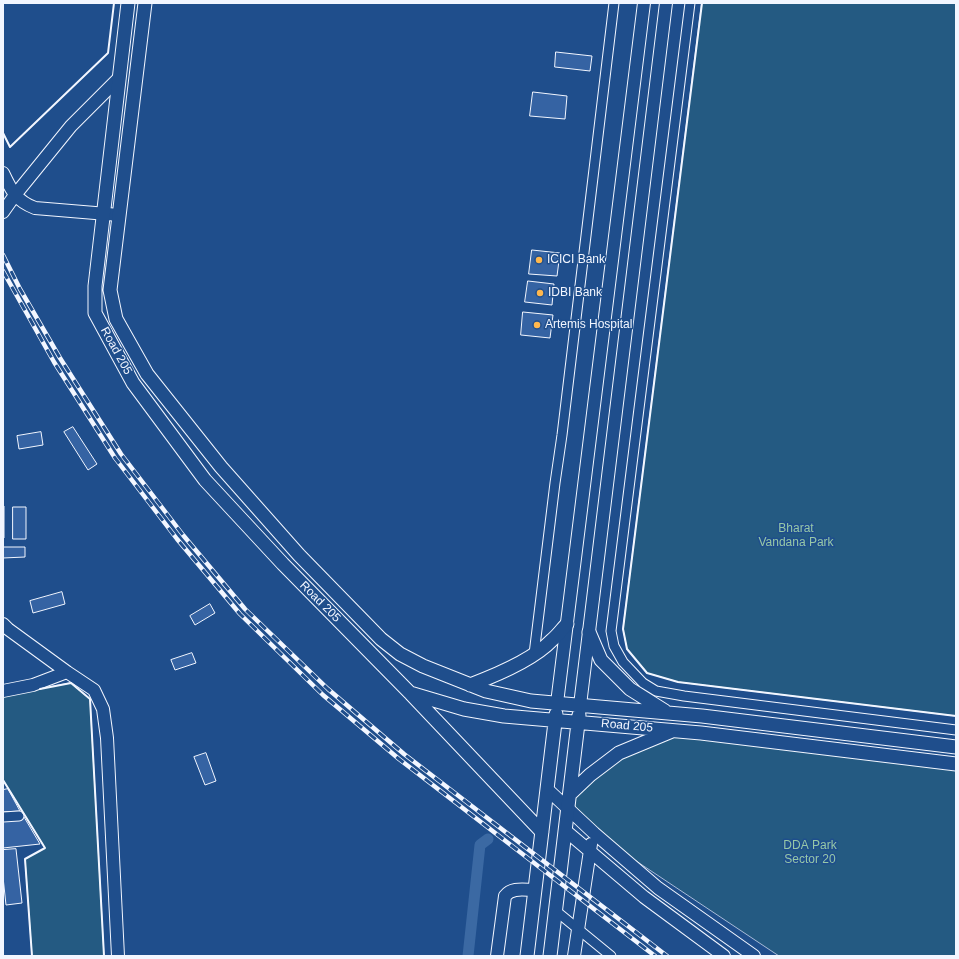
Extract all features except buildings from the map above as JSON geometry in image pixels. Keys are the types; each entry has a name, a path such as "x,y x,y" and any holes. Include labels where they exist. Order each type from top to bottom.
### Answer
{"main road":[{"name":"Road 205","path":"128,3 95,286 95,313 133,382 205,480 283,564 410,693 464,709 497,715 674,730 956,764"},
{"name":"Road 205","path":"145,3 110,290 116,320 148,374 221,467 299,555 381,639 400,654 423,666 486,692 531,701 702,716 956,747"},
{"path":"470,685 494,676 534,654 552,641 567,624"},
{"path":"589,632 601,660 630,689 667,713"},
{"path":"410,693 542,832"},
{"path":"527,956 557,703"},
{"path":"550,956 580,705"},
{"path":"570,794 590,775 619,754 674,730"}],"street":[{"path":"534,654 614,3"},
{"path":"557,703 644,3"},
{"path":"580,705 666,3"},
{"path":"690,3 611,632 614,646 623,662 643,683 656,691 677,695 956,730"},
{"path":"3,212 71,126 118,79"},
{"path":"3,173 15,195 25,205 35,208 119,216"},
{"path":"3,624 67,672 94,690 103,708 107,738 118,956"},
{"path":"3,691 33,686 67,672"},
{"path":"547,789 594,833 658,888 754,956"},
{"path":"3,816 19,816"},
{"path":"566,831 644,897 724,956"},
{"path":"574,956 589,850 594,833"},
{"path":"497,956 505,896 509,892 515,890 535,890"},
{"path":"556,911 611,956"}],"green space":[{"name":"Bharat Vandana Park","path":"702,3 956,3 956,716 678,682 647,673 627,649 623,629"},
{"path":"71,683 90,699 104,956 32,956 25,859 45,848 3,780 3,696"},
{"name":"DDA Park Sector 20","path":"674,730 956,770 956,956 779,956 594,833 568,807 590,775"}],"waterway":[{"path":"468,956 480,845 488,839"}],"railway":[{"path":"3,255 20,289 60,358 121,454 183,535 245,609 328,689 404,754 667,956"},
{"path":"3,271 54,362 115,458 177,539 240,614 323,695 399,759 655,956"}],"wall":[{"path":"3,133 10,147 108,53 114,3"},
{"path":"702,3 623,629 627,649 647,673 678,682 956,716"},
{"path":"40,689 71,683 90,699 104,956"},
{"path":"3,780 45,848 25,859 32,956"}],"place":[{"name":"ICICI Bank","path":"539,260"},
{"name":"IDBI Bank","path":"540,293"},
{"name":"Artemis Hospital","path":"537,325"}]}
